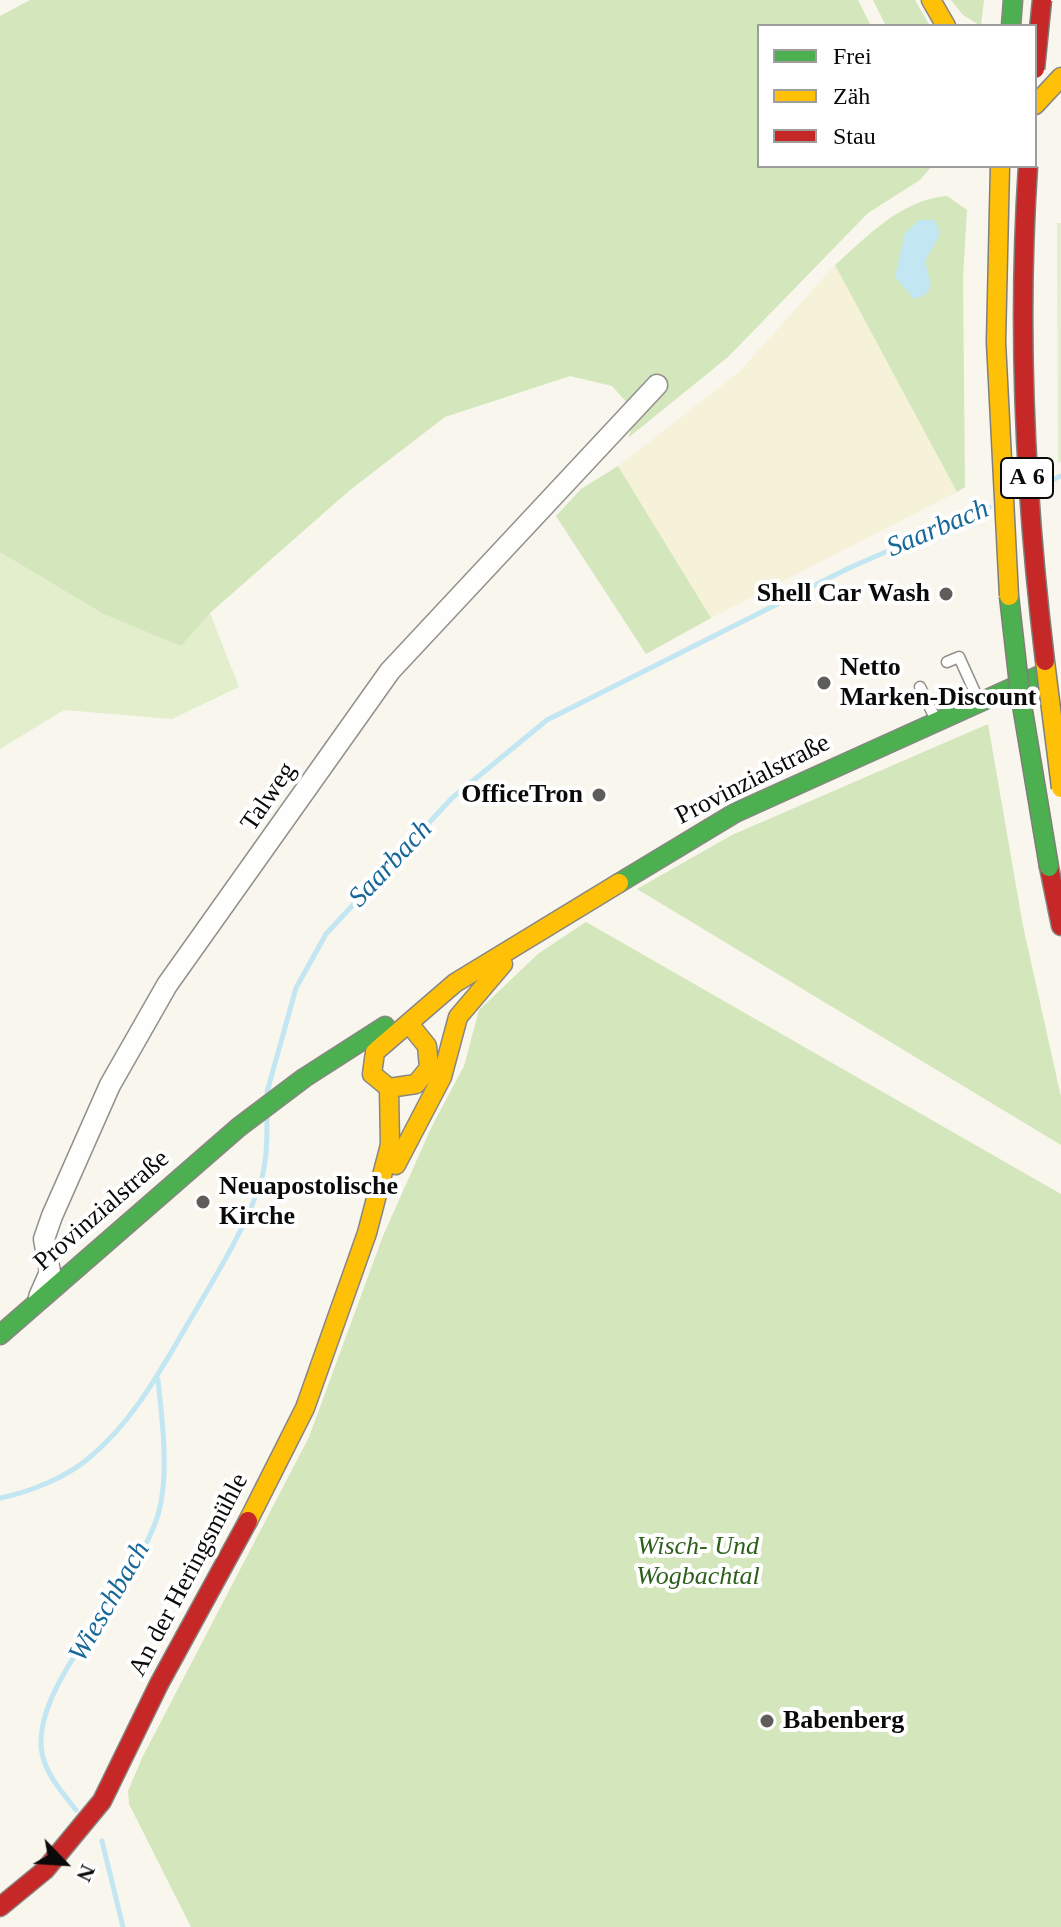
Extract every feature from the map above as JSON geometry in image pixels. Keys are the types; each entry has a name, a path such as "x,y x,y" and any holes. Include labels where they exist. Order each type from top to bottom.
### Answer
{"main road":[{"path":"1011,24 1013,0"},
{"path":"1037,49 1042,0"},
{"path":"1037,103 1061,77"},
{"name":"A 6","path":"1014,168 1016,548 1022,588 1053,669"},
{"name":"A 6","path":"1014,168 1031,546 1061,788"},
{"name":"A 6","path":"1014,168 994,278 1002,549 1016,675 1061,926"},
{"path":"1019,684 1022,588 1061,610"},
{"name":"Provinzialstraße","path":"0,1335 239,1127 297,1083 387,1025 410,1025 455,983 735,813 1053,669"},
{"name":"Provinzialstraße","path":"427,1041 461,996 503,964 529,938"},
{"name":"An der Heringsmühle","path":"0,1907 45,1870 74,1839 117,1774 159,1684 300,1420 367,1233 396,1165 442,1077 458,1017 503,964"},
{"path":"297,1083 348,1073 372,1074 389,1088 412,1086 429,1069 431,1053 427,1041 410,1025 375,1052 372,1074"},
{"name":"An der Heringsmühle","path":"396,1165 412,1086"},
{"name":"An der Heringsmühle","path":"367,1233 390,1145 389,1088"}],"street":[{"name":"Talweg","path":"36,1305 50,1272 44,1239 52,1216 110,1085 167,985 390,671 657,385"}],"lane":[{"path":"947,662 959,657 979,702"},
{"path":"920,687 937,722"}],"shaded area":[{"path":"835,265 957,492 711,618 618,466 739,372"}],"green space":[{"path":"30,0 858,0 870,24 757,24 757,168 930,168 920,180 868,213 728,357 628,438 637,414 612,386 570,376 445,417 350,490 210,613 181,646 104,614 0,552 0,16"},
{"path":"873,0 915,0 929,24 885,24"},
{"path":"951,0 984,0 981,24 963,15"},
{"path":"947,196 967,210 963,278 965,487 957,492 835,265 900,212 914,204"},
{"path":"1057,223 1061,223 1061,462 1058,463"},
{"path":"618,466 711,618 646,654 556,516 581,489"},
{"path":"0,548 181,646 210,613 239,687 172,719 64,710 0,749"},
{"path":"988,724 1023,926 1061,1097 1061,1145 637,889 732,835"},
{"name":"Wisch- Und Wogbachtal","path":"586,922 1061,1194 1061,1927 191,1927 129,1804 128,1791 142,1758 309,1437 383,1236 432,1126 464,1066 479,1010 539,953"}],"water":[{"path":"919,220 935,220 940,234 925,261 931,286 925,295 914,299 895,277 905,233"}],"waterway":[{"name":"Saarbach","path":"1039,486 1061,476"},
{"name":"Saarbach","path":"267,1092 296,988 326,934 452,798 547,720 849,568 989,507"},
{"name":"Saarbach","path":"0,1498 47,1483 80,1465 121,1427 147,1391 252,1206 265,1163 267,1118"},
{"name":"Wieschbach","path":"76,1810 47,1769 42,1753 43,1725 53,1694 71,1662 135,1564 152,1532 161,1502 164,1472 158,1380"},
{"name":"Wieschbach","path":"102,1841 123,1927"}],"traffic: fast":[{"path":"1011,24 1013,0"},
{"path":"1009,596 1020,693 1049,867"},
{"path":"619,883 735,813 1038,676"},
{"path":"0,1335 239,1127 304,1078 385,1026"}],"traffic: slow":[{"path":"931,0 945,24"},
{"path":"1037,103 1061,77"},
{"path":"1000,168 996,342 1009,596"},
{"path":"1045,661 1061,788"},
{"path":"410,1025 427,1046 429,1068 416,1084 389,1088 372,1074 375,1052 455,983 619,883"},
{"path":"396,1165 442,1077 458,1017 503,964"},
{"path":"248,1521 305,1408 367,1233 390,1145 389,1088"}],"traffic: jam":[{"path":"1037,49 1042,0"},
{"path":"1028,168 1023,290 1025,414 1032,537 1045,661"},
{"path":"1049,867 1061,926"},
{"path":"0,1907 45,1870 102,1801 159,1684 248,1521"}],"place":[{"name":"Shell Car Wash","path":"946,594"},
{"name":"Netto Marken-Discount","path":"824,683"},
{"name":"OfficeTron","path":"599,795"},
{"name":"Neuapostolische Kirche","path":"203,1202"},
{"name":"Babenberg","path":"767,1721"}]}
